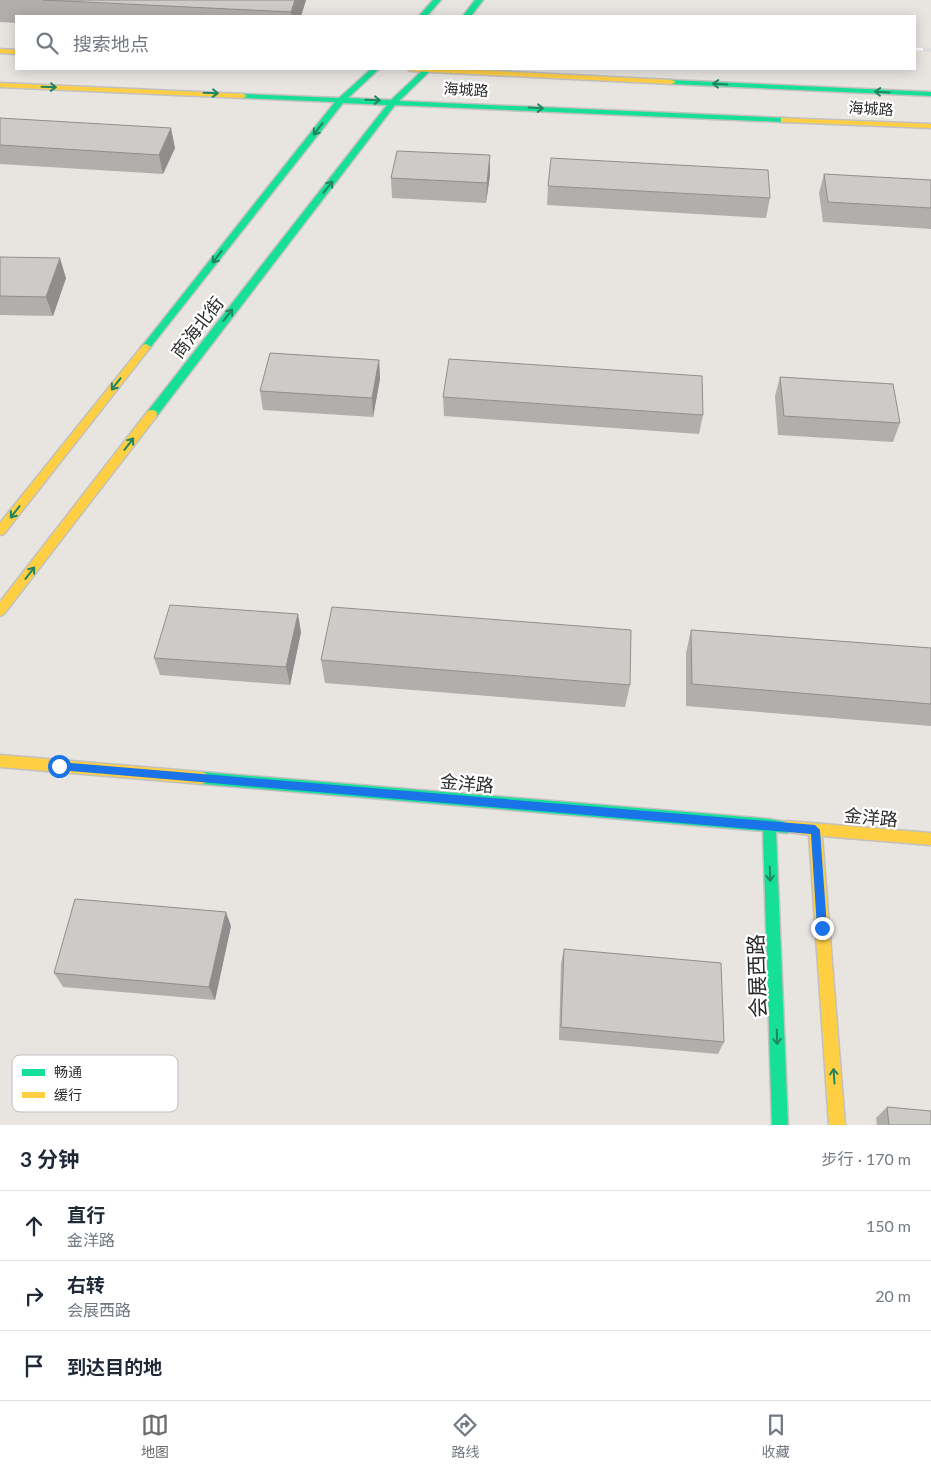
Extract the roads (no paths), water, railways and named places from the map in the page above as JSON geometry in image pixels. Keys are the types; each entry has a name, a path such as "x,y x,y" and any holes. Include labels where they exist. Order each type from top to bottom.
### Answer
{"main road":[{"path":"424,15 437,0"},
{"path":"468,15 479,0"},
{"path":"0,51 15,52"},
{"name":"商海北街","path":"0,531 342,99 374,70"},
{"name":"商海北街","path":"0,611 394,101 427,70"},
{"name":"海城路","path":"448,70 931,94"},
{"name":"海城路","path":"0,85 931,126"},
{"name":"金洋路","path":"0,761 931,840"},
{"name":"会展西路","path":"768,826 780,1125"},
{"path":"815,830 837,1125"}],"railway":[{"path":"916,49 931,50"}]}
